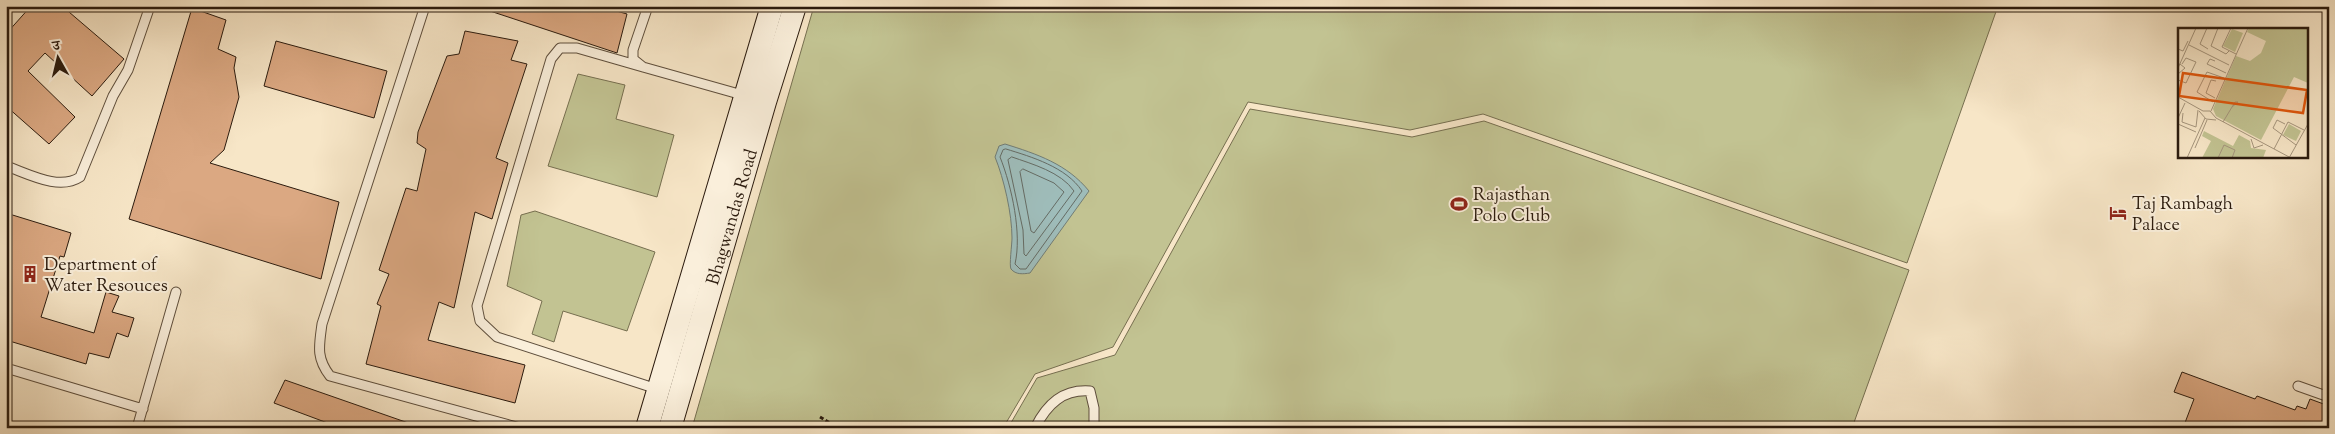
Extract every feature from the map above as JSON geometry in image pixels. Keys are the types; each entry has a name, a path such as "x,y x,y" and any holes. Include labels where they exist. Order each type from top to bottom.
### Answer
{"street":[{"name":"Bhagwandas Road","path":"647,428 772,6"},
{"name":"Bhagwandas Road","path":"670,428 764,102 795,6"}],"lane":[{"path":"6,166 58,183 72,183 80,177 113,96 128,70 150,6"},
{"path":"425,6 322,324 319,346 321,365 330,376 520,428"},
{"path":"642,67 633,59 633,50 648,6"},
{"path":"659,389 497,337 480,321 477,306 551,59 560,48 577,48 746,96"},
{"path":"137,428 176,292"},
{"path":"6,368 143,408"},
{"path":"2298,386 2329,397"},
{"path":"1035,428 1043,412 1060,398 1076,390 1090,391 1094,408 1094,428"}],"path":[{"path":"820,417 838,428"}],"green space":[{"path":"814,6 1998,6 1907,263 1483,114 1410,130 1248,102 1113,347 1035,374 1003,428 692,428"},
{"path":"578,74 625,85 616,119 674,135 657,197 548,166"},
{"name":"Rajasthan Polo Club","path":"1250,109 1412,137 1484,121 1909,270 1852,428 1008,428 1037,378 1115,355"},
{"path":"535,211 655,252 627,331 563,311 554,342 532,334 542,301 507,286 521,215"}],"water":[{"path":"1005,144 1051,161 1071,174 1089,191 1030,273 1017,273 1010,267 1011,218 995,157 999,146"}],"building":[{"path":"31,6 62,6 124,59 92,96 45,53 28,71 75,117 49,144 6,106 6,34"},
{"path":"484,6 599,6 627,14 617,53 484,9"},
{"path":"192,8 226,20 218,49 236,57 234,68 239,97 224,150 210,163 339,202 321,279 129,219"},
{"path":"465,31 518,41 511,60 527,64 496,158 508,163 492,219 475,212 454,308 439,302 428,340 525,365 515,403 366,364 381,306 377,304 389,274 379,270 406,188 417,191 426,149 417,143 418,132 447,56 459,54"},
{"path":"276,41 387,71 374,118 264,86"},
{"name":"Department of Water Resouces","path":"6,213 71,233 64,257 60,256 41,317 94,333 106,292 119,296 112,312 134,318 128,337 117,333 109,358 89,353 86,364 6,340"},
{"path":"2182,372 2255,399 2257,396 2295,410 2297,406 2306,409 2310,399 2329,406 2329,428 2183,428 2194,399 2174,392"},
{"path":"285,380 417,426 417,428 341,428 274,403"}],"place":[{"name":"Rajasthan Polo Club","path":"1459,204"},
{"name":"Taj Rambagh Palace","path":"2118,213"},
{"name":"Department of Water Resouces","path":"30,274"}]}
